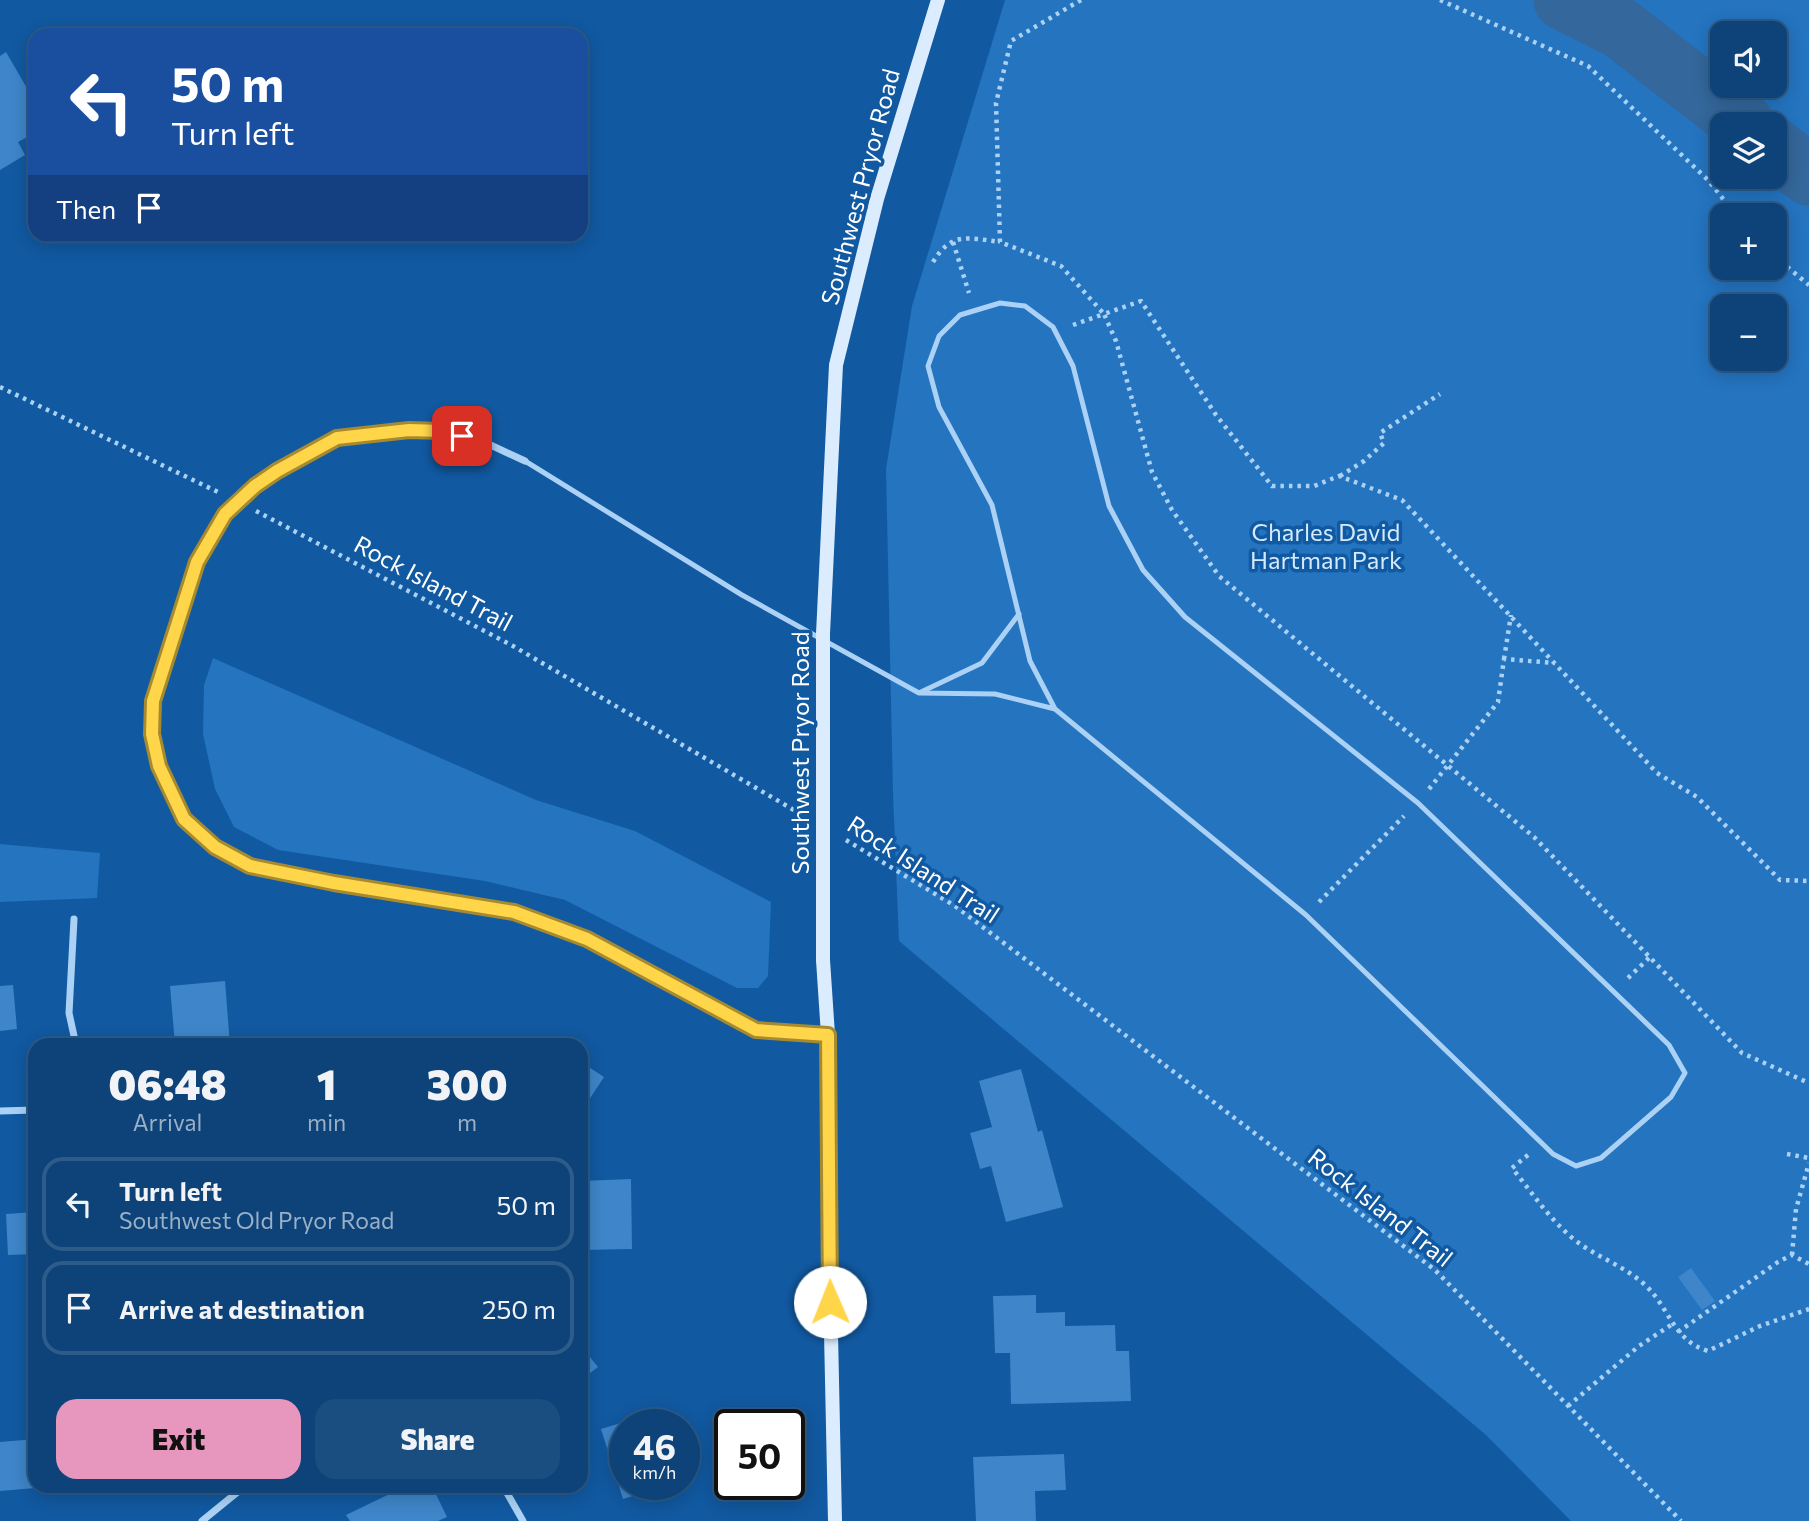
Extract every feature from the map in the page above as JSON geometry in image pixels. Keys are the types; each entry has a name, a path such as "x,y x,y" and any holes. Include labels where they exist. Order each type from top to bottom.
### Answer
{"main road":[{"name":"Southwest Pryor Road","path":"835,1521 828,1192 828,1035 823,960 823,634 836,365 877,199 938,0"}],"street":[{"path":"525,461 482,441 443,431 370,432 337,438 306,453 255,486 238,501 225,514 197,562 153,701 152,734 159,766 177,807 194,828 215,847 250,866 334,883 514,912 587,939 756,1030 828,1035"},
{"path":"74,919 69,1013 74,1038"},
{"path":"0,1111 28,1110"},
{"path":"202,1521 236,1493"},
{"path":"507,1493 523,1521"}],"lane":[{"path":"1000,303 1025,306 1056,332 1073,366 1109,506 1143,570 1185,617 1418,803 1669,1045 1685,1073 1671,1097 1601,1158 1576,1166 1553,1154 1306,915 1055,709 1030,661 992,505 939,407 928,366 939,336 960,315 1000,303"},
{"path":"525,461 742,595 919,693 995,694 1055,709"},
{"path":"919,693 982,663 1019,614"}],"path":[{"path":"1000,242 996,103 1012,41 1081,0"},
{"path":"1440,0 1588,66 1708,180 1726,203"},
{"path":"933,262 943,245 964,237 1000,242 1061,266 1104,313 1116,341 1152,472 1172,510 1200,553 1219,576 1534,837 1742,1053 1809,1083"},
{"path":"953,241 975,311"},
{"path":"1787,267 1809,285"},
{"path":"1056,332 1141,301 1216,415 1272,486 1314,486 1339,476 1364,461 1384,443 1380,433 1440,394"},
{"name":"Rock Island Trail","path":"0,387 238,501 513,646 802,814"},
{"path":"1339,476 1402,500 1657,774 1697,797 1746,850 1780,880 1809,881"},
{"path":"1306,915 1418,803 1498,702 1511,615"},
{"path":"1504,659 1555,663"},
{"name":"Rock Island Trail","path":"838,835 955,906 1435,1270 1681,1521"},
{"path":"1614,992 1650,957"},
{"path":"1542,1143 1512,1168 1555,1223 1578,1243 1644,1284 1662,1302 1671,1325 1695,1347 1709,1351 1760,1326 1809,1309"},
{"path":"1678,1332 1791,1255 1796,1209 1809,1160 1787,1154"},
{"path":"1791,1255 1809,1264"},
{"path":"1568,1406 1639,1346 1671,1325"}],"green space":[{"name":"Charles David Hartman Park","path":"1005,0 1809,0 1809,1521 1571,1521 1486,1435 899,941 886,469 912,306"},
{"path":"213,658 536,800 635,831 771,902 768,976 758,988 737,988 565,900 485,881 278,850 234,827 215,789 203,734 204,685"},
{"path":"0,844 100,853 97,898 0,902"}],"building":[{"path":"6,52 28,90 28,137 18,142 25,155 0,170 0,56"},
{"path":"225,981 229,1038 174,1038 170,986"},
{"path":"13,985 17,1029 0,1031 0,986"},
{"path":"588,1067 604,1077 588,1101"},
{"path":"1021,1069 1038,1132 1042,1130 1063,1207 1006,1222 991,1166 980,1169 970,1133 992,1127 979,1081"},
{"path":"631,1179 632,1249 588,1250 588,1181"},
{"path":"28,1212 28,1254 8,1255 6,1214"},
{"path":"1691,1268 1715,1301 1702,1310 1678,1277"},
{"path":"1036,1295 1036,1313 1065,1312 1065,1326 1115,1325 1116,1351 1129,1351 1131,1401 1011,1404 1010,1353 995,1353 993,1296"},
{"path":"588,1355 598,1367 588,1375"},
{"path":"609,1427 609,1454 601,1429"},
{"path":"28,1440 28,1489 0,1491 0,1442"},
{"path":"1064,1454 1066,1490 1035,1491 1036,1521 976,1521 973,1457"},
{"path":"392,1493 435,1493 447,1517 438,1521 350,1521 346,1515"}],"waterway":[{"path":"1564,0 1620,28 1728,112"},
{"path":"1787,158 1809,175"}],"route":[{"path":"462,436 443,431 409,430 370,432 337,438 277,471 255,486 225,514 197,562 153,701 152,734 159,766 171,796 184,819 215,847 250,866 334,883 514,912 587,939 756,1030 828,1035 830,1302"}]}
